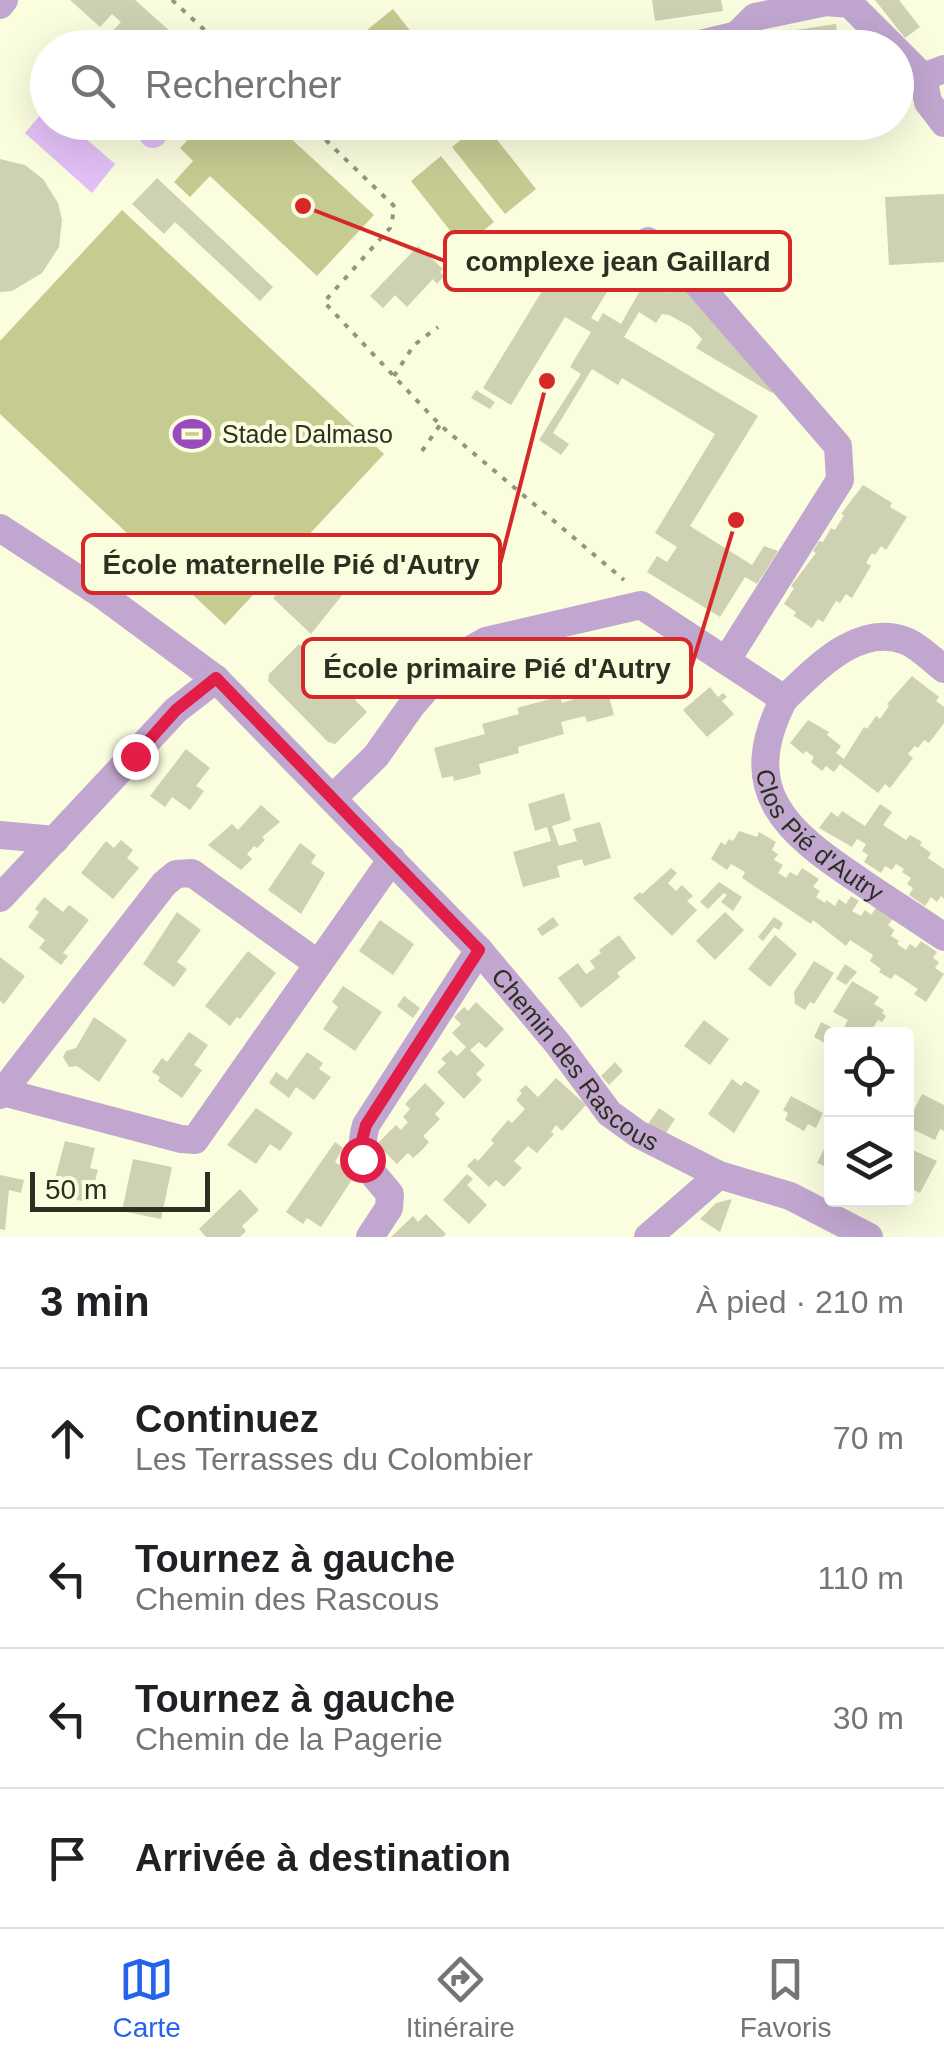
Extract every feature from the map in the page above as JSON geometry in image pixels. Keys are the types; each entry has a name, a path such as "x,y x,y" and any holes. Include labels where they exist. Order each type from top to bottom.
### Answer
{"street":[{"path":"742,30 756,17 826,2 850,4 876,30"},
{"path":"934,73 928,102 944,123"},
{"path":"648,241 683,267 838,446 840,480 726,660"},
{"name":"Chemin des Rascous","path":"0,528 101,594 216,678 479,950 610,1113 638,1134 719,1175 790,1196 869,1237"},
{"path":"334,797 376,756 412,705 450,662 486,640 640,604 784,700 824,661 872,637 890,636 910,642 944,669"},
{"path":"0,898 176,710 216,678"},
{"name":"Clos Pié d'Autry","path":"784,700 764,754 772,797 786,824 809,847 944,937"},
{"path":"0,835 55,840"},
{"path":"317,963 192,872 176,874 164,884 1,1093 195,1140 392,859"},
{"path":"370,1237 389,1208 390,1194 362,1159 366,1125 479,950"},
{"path":"648,1237 719,1175"}],"path":[{"path":"172,0 204,30"},
{"path":"327,140 395,207 390,228 324,302 440,425 631,586 640,604"},
{"path":"394,376 414,345 438,327"},
{"path":"422,451 440,425"}],"green space":[{"path":"393,9 410,30 367,30"},
{"path":"188,140 292,140 374,215 317,276 210,176 190,197 174,182 193,161 180,148"},
{"path":"461,140 497,140 536,189 505,214 452,147"},
{"path":"441,156 494,222 463,247 411,181"},
{"name":"Stade Dalmaso","path":"122,210 384,454 225,625 0,414 0,341"}],"shaded area":[{"path":"33,140 87,140 115,164 92,193"},
{"path":"140,140 166,140 159,147"}],"building":[{"path":"70,0 135,0 169,30 114,30 121,22 112,14 100,27"},
{"path":"652,0 721,0 723,11 655,21"},
{"path":"875,0 899,0 920,27 914,31 899,30"},
{"path":"836,24 837,30 795,30"},
{"path":"0,159 25,165 43,179 58,203 62,220 59,247 42,273 12,291 0,292"},
{"path":"157,178 273,287 260,301 175,222 164,234 132,204"},
{"path":"944,194 944,262 889,265 885,197"},
{"path":"418,246 443,269 440,272 444,276 437,284 433,279 407,307 395,295 383,308 370,296"},
{"path":"559,263 607,292 591,318 598,322 603,313 621,324 646,280 667,293 679,273 779,382 772,393 696,348 702,339 691,327 669,315 662,314 656,323 639,312 624,337 758,416 690,526 752,565 764,546 778,551 757,584 745,577 720,617 647,572 657,556 667,562 677,547 655,533 715,434 622,378 618,385 592,369 553,433 569,444 561,455 539,440 581,374 570,367 591,332 565,317 511,405 483,388"},
{"path":"476,390 495,402 490,409 471,398"},
{"path":"863,485 907,517 886,550 881,546 875,555 872,553 866,563 871,566 852,598 846,594 840,603 836,601 823,622 818,619 812,628 784,604 794,588 791,586 816,553 813,551 819,541 823,542 831,528 835,530 844,515 841,514"},
{"path":"332,546 346,559 342,563 343,594 311,634 273,598 302,567 307,571"},
{"path":"299,644 311,655 316,650 332,665 326,670 341,685 346,679 361,694 355,700 367,712 335,744 328,742 268,681 269,674"},
{"path":"567,650 574,677 555,682 562,703 580,697 577,686 604,678 614,715 587,722 585,716 561,722 564,734 518,747 519,753 479,764 481,774 454,781 453,776 442,778 434,748 485,734 482,724 519,714 517,708 554,698 550,683 538,687 531,660"},
{"path":"912,676 939,697 936,701 944,707 944,723 929,743 924,740 908,754 913,758 890,788 885,784 878,793 840,764 834,772 826,766 822,771 811,762 814,757 790,743 808,720 829,732 827,735 841,746 836,753 844,759 864,727 867,729 876,716 880,719 887,704"},
{"path":"710,687 718,697 723,693 727,697 722,701 734,714 707,737 683,710"},
{"path":"186,749 210,768 196,786 204,791 190,810 172,797 165,807 150,796"},
{"path":"564,793 571,820 552,826 559,846 577,841 573,829 600,822 611,858 584,866 582,859 557,866 560,877 523,887 513,852 551,841 547,827 535,831 528,804"},
{"path":"880,804 892,812 883,825 906,840 910,835 922,842 920,845 931,853 928,858 944,869 944,899 941,896 937,902 931,897 925,906 909,895 913,888 907,884 911,878 902,872 904,869 896,864 892,870 885,866 881,873 864,862 868,855 862,851 866,844 857,839 852,847 819,828 831,812 838,817 842,811 865,826"},
{"path":"261,805 280,822 247,854 252,859 241,870 208,845 232,824 238,830"},
{"path":"739,831 757,837 759,832 776,842 772,850 778,854 774,860 783,865 778,873 786,878 790,872 797,876 802,868 819,879 813,887 820,891 816,897 825,903 826,900 835,906 839,899 846,904 851,896 859,901 852,911 861,916 865,910 871,915 876,908 893,919 888,925 894,930 891,936 906,950 910,944 916,948 921,941 937,952 933,958 939,962 935,968 944,974 926,1002 914,994 918,989 895,974 891,979 879,972 881,969 870,961 873,955 850,940 846,946 813,920 811,924 742,878 745,872 731,864 727,870 711,859 721,842 725,845 729,839 733,841"},
{"path":"121,840 133,850 127,858 139,868 113,899 81,873 106,841 114,848"},
{"path":"300,843 316,855 311,863 325,873 301,914 268,890"},
{"path":"671,868 677,873 668,883 676,891 682,885 693,896 687,901 697,910 672,936 633,898"},
{"path":"719,882 742,897 733,911 721,902 727,895 724,893 708,909 700,902"},
{"path":"44,897 63,912 69,905 89,920 63,953 68,956 61,965 39,948 45,940 28,927"},
{"path":"177,912 201,930 177,962 187,969 174,987 143,964"},
{"path":"725,912 744,930 715,960 696,941"},
{"path":"553,917 559,925 542,936 537,929"},
{"path":"774,917 783,923 779,930 774,927 763,941 758,937"},
{"path":"380,920 414,944 393,975 359,951"},
{"path":"619,935 636,958 617,973 620,977 581,1008 558,978 578,963 586,974 595,968 590,961"},
{"path":"775,935 797,954 770,987 748,969"},
{"path":"248,951 276,973 230,1026 205,1006"},
{"path":"0,957 25,976 4,1004 0,1001"},
{"path":"814,961 834,973 814,1004 810,1002 805,1010 795,1004 794,992"},
{"path":"845,964 857,972 846,985 836,979"},
{"path":"852,981 879,997 874,1004 886,1016 874,1027 844,1027 848,1020 833,1012"},
{"path":"343,986 382,1012 355,1051 323,1029 338,1007 332,1002"},
{"path":"404,996 420,1008 413,1018 397,1006"},
{"path":"476,1002 504,1029 486,1048 479,1042 470,1050 485,1065 476,1074 482,1080 464,1099 437,1072 446,1063 441,1059 451,1050 457,1056 466,1047 452,1033 461,1024 454,1017"},
{"path":"94,1017 127,1040 99,1082 77,1066 69,1067 63,1057 66,1051 76,1048"},
{"path":"704,1020 729,1039 710,1065 684,1046"},
{"path":"821,1022 831,1027 824,1027 824,1043 814,1037"},
{"path":"189,1032 208,1045 194,1065 202,1070 182,1098 152,1072 162,1058 167,1062"},
{"path":"307,1052 323,1063 319,1069 331,1077 314,1100 296,1087 289,1098 269,1083 276,1072 287,1080"},
{"path":"615,1062 623,1071 609,1085 601,1076"},
{"path":"556,1078 586,1105 562,1131 556,1125 551,1132 554,1134 537,1153 528,1146 514,1161 522,1168 504,1187 496,1180 489,1187 467,1166 475,1158 478,1161 508,1120 512,1123 525,1109 516,1100 522,1093 519,1091 526,1085 538,1097"},
{"path":"732,1079 741,1086 745,1081 760,1091 734,1133 708,1114"},
{"path":"425,1083 445,1103 435,1114 440,1119 423,1136 429,1142 422,1150 413,1158 408,1153 397,1164 377,1144 396,1125 401,1130 408,1122 403,1117 410,1109 405,1104"},
{"path":"922,1094 944,1105 944,1131 940,1129 935,1140 914,1130 914,1110"},
{"path":"791,1096 823,1113 816,1128 808,1124 804,1131 785,1120 788,1113 783,1110"},
{"path":"256,1108 293,1133 280,1151 270,1144 256,1164 227,1145"},
{"path":"659,1108 675,1119 666,1133 648,1124"},
{"path":"65,1141 95,1148 90,1168 98,1170 89,1203 66,1197 68,1190 53,1186"},
{"path":"335,1142 343,1148 335,1162 355,1175 321,1227 307,1218 303,1224 286,1212"},
{"path":"914,1151 937,1161 920,1193 914,1190"},
{"path":"133,1159 172,1167 161,1219 122,1211"},
{"path":"467,1174 473,1179 467,1185 487,1205 469,1224 443,1200"},
{"path":"0,1175 24,1180 21,1193 9,1190 5,1230 0,1229"},
{"path":"240,1189 259,1210 242,1226 246,1231 240,1237 206,1237 199,1229"},
{"path":"732,1199 720,1232 700,1219 716,1203"},
{"path":"426,1214 446,1234 443,1237 391,1237 413,1216 418,1222"}],"place":[{"name":"complexe jean Gaillard","path":"303,206"},
{"name":"École maternelle Pié d'Autry","path":"547,381"},
{"name":"Stade Dalmaso","path":"192,434"},
{"name":"École primaire Pié d'Autry","path":"736,520"}],"route":[{"path":"135,756 176,710 216,678 479,950 366,1125 362,1159"}]}
